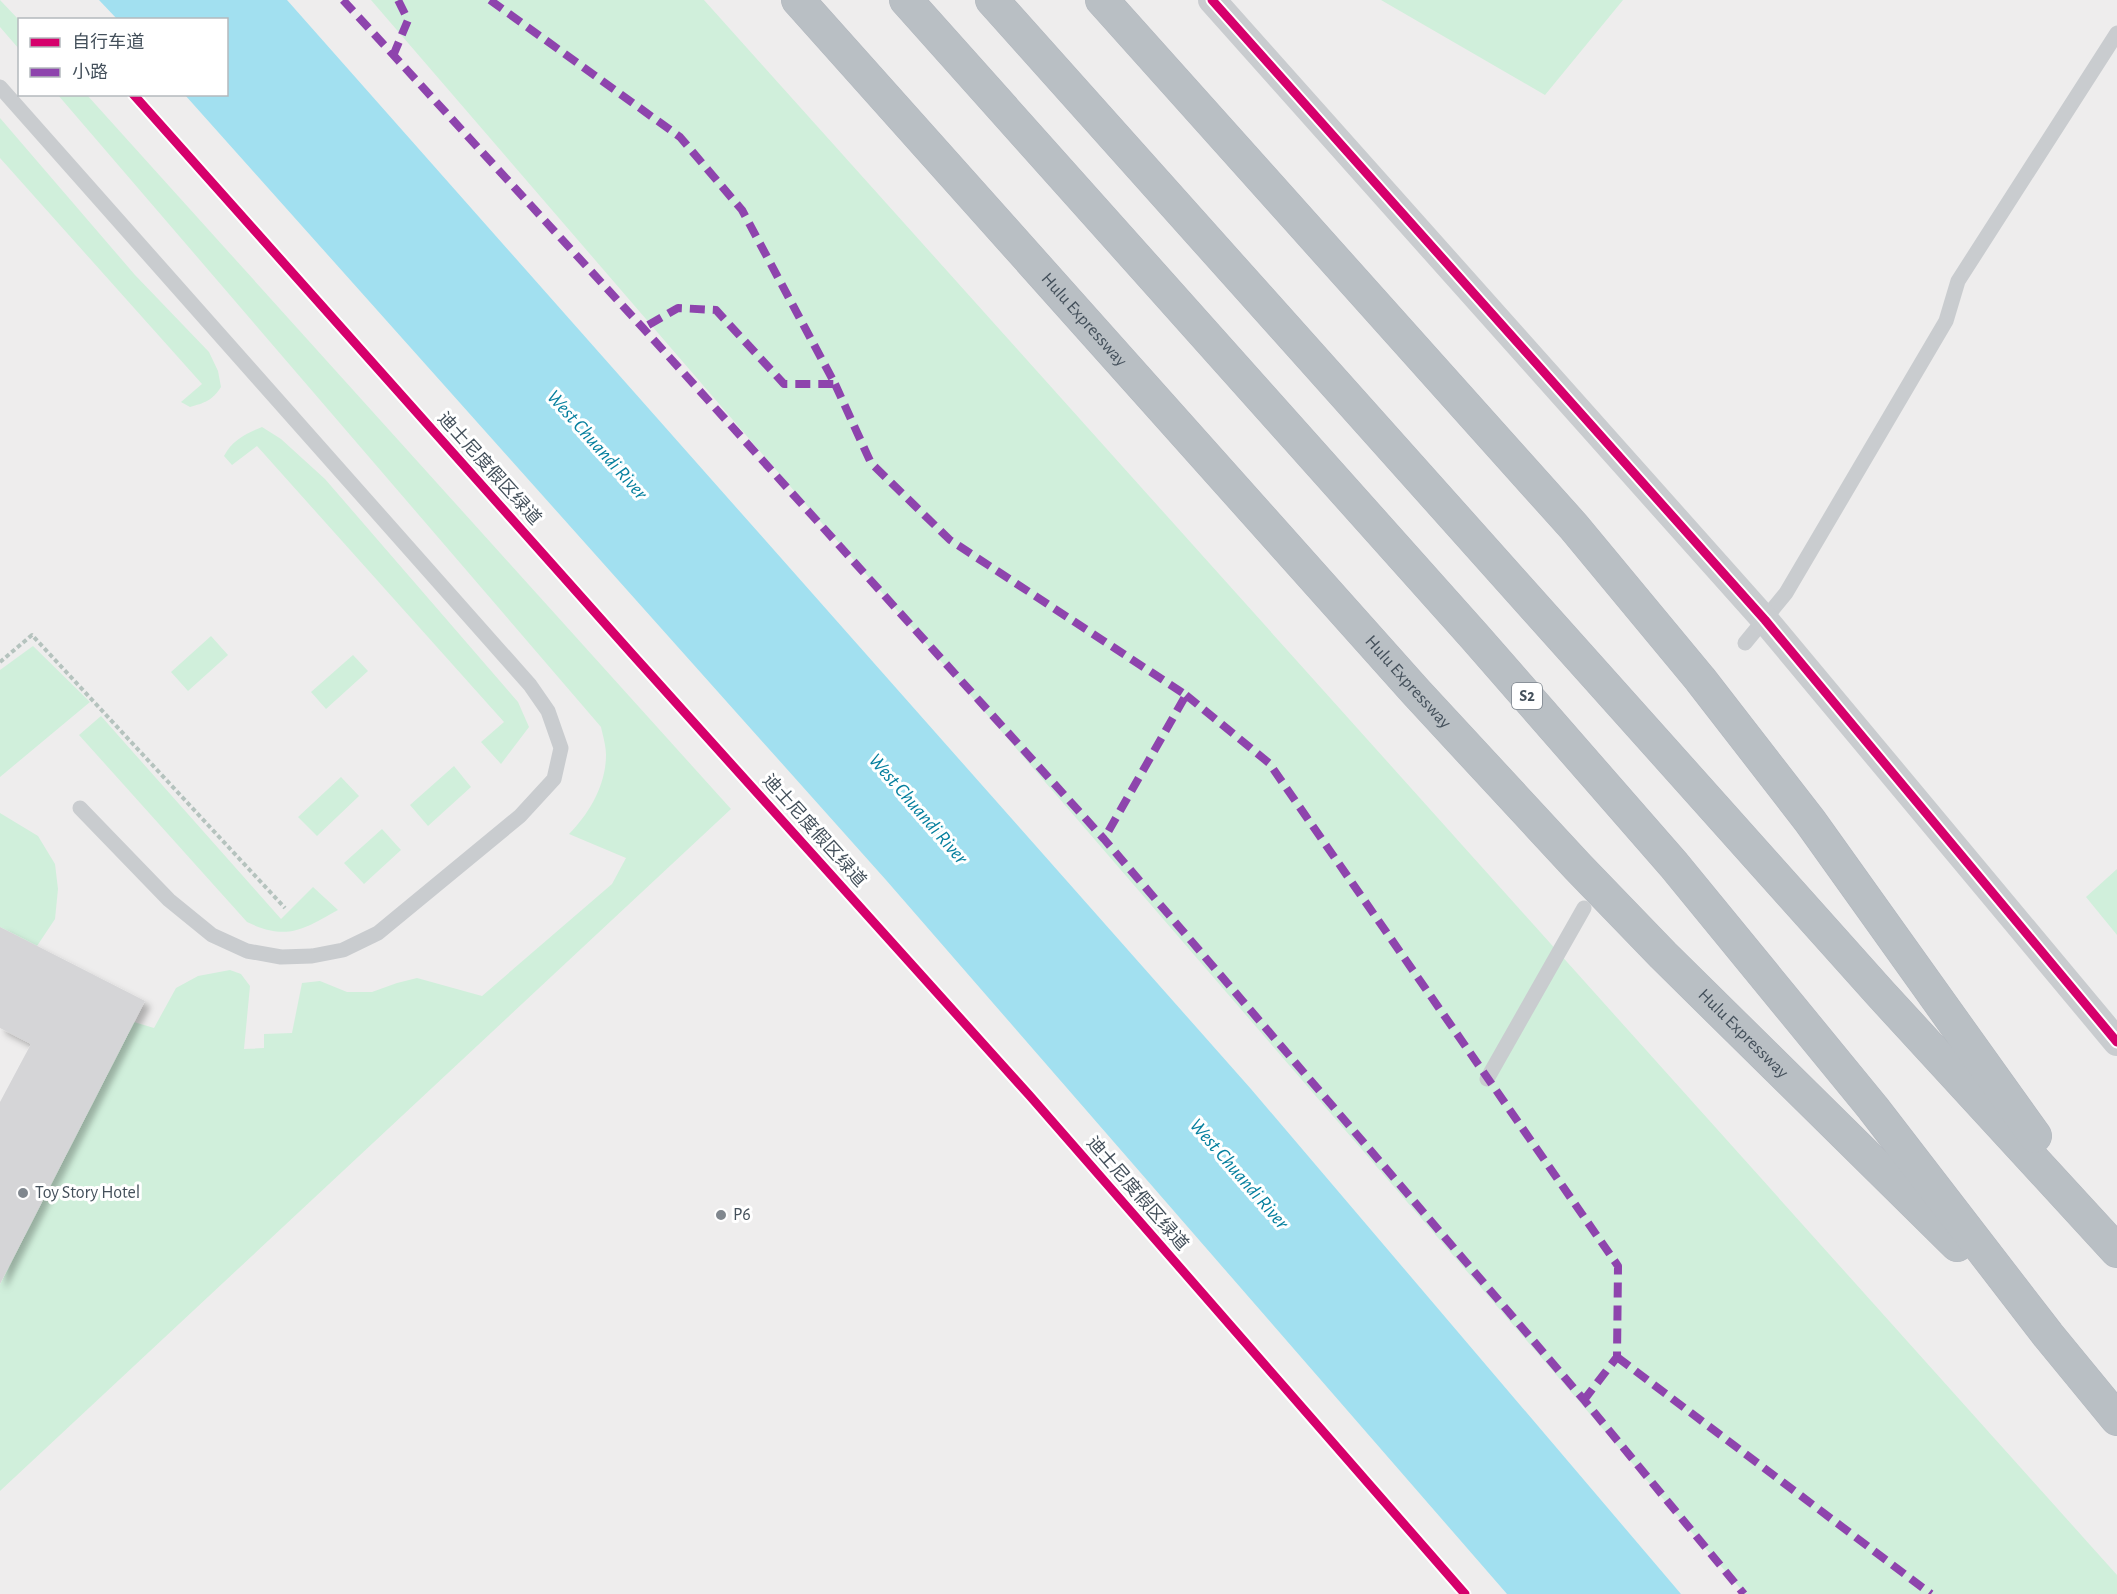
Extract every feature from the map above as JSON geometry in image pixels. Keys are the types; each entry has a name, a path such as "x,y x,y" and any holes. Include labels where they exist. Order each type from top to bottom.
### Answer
{"highway":[{"name":"Hulu Expressway","path":"798,0 1416,692 1578,867 1663,955 2048,1335"},
{"name":"Hulu Expressway","path":"906,0 1475,637 1674,865 1873,1108 2048,1335 2117,1419"},
{"path":"992,0 1880,993 2117,1250"},
{"path":"1102,0 1574,527 1700,679 1817,831 2117,1250"}],"street":[{"path":"1212,0 1765,620 2117,1042"}],"lane":[{"path":"1745,643 1786,593 1946,321 1958,281 2117,33"},
{"path":"0,87 530,685 548,711 561,748 554,779 520,816 378,933 343,950 312,956 281,957 247,951 212,934 169,900 80,808"},
{"path":"1487,1079 1584,908"}],"path":[{"path":"0,662 32,635 285,908"}],"green space":[{"path":"0,0 18,19 18,48 0,27"},
{"path":"371,0 704,0 2117,1575 2117,1594 1745,1594"},
{"path":"1381,0 1623,0 1545,95"},
{"path":"59,96 88,96 731,809 0,1491 0,1284 134,1022 154,1028 176,988 198,976 230,970 241,974 250,986 244,1049 264,1048 264,1034 292,1033 302,983 320,981 347,992 372,992 417,978 482,996 612,884 626,858 569,834 583,817 600,788 606,752 601,727"},
{"path":"0,118 135,275 209,352 218,371 221,387 211,398 204,403 190,407 181,402 202,384 0,158"},
{"path":"262,427 281,439 325,479 518,702 529,727 501,764 481,742 504,722 257,446 232,465 224,456 236,441"},
{"path":"211,636 228,655 188,691 171,672"},
{"path":"33,646 90,702 0,777 0,670"},
{"path":"353,655 368,671 326,709 311,692"},
{"path":"101,716 281,919 313,887 338,910 294,931 273,931 247,922 79,735"},
{"path":"454,766 471,787 428,826 410,805"},
{"path":"341,777 359,796 317,836 298,817"},
{"path":"0,813 38,836 55,864 58,889 55,919 37,946 0,927"},
{"path":"382,829 401,850 364,884 344,863"},
{"path":"2117,869 2117,935 2086,897"}],"water":[{"name":"West Chuandi River","path":"99,0 287,0 1251,1089 1681,1594 1507,1594 886,880 186,96 228,96 228,18 116,18"}],"building":[{"name":"Toy Story Hotel","path":"0,927 145,1001 0,1284 0,1102 31,1044 0,1028"}],"marked path":[{"path":"343,0 643,328 1104,839 1584,1400 1744,1594"},
{"path":"393,56 408,20 398,0"},
{"path":"490,0 680,137 742,210 835,384 784,384 716,310 678,308 643,328"},
{"path":"835,384 871,463 950,540 1186,695 1104,839"},
{"path":"1186,695 1269,763 1618,1266 1617,1357 1584,1400"},
{"path":"1617,1357 1931,1594"}],"cycle path":[{"path":"1212,0 1765,620 2117,1042"},
{"name":"迪士尼度假区绿道","path":"135,96 1030,1096 1465,1594"}],"place":[{"name":"Toy Story Hotel","path":"23,1193"},
{"name":"P6","path":"721,1215"}]}
